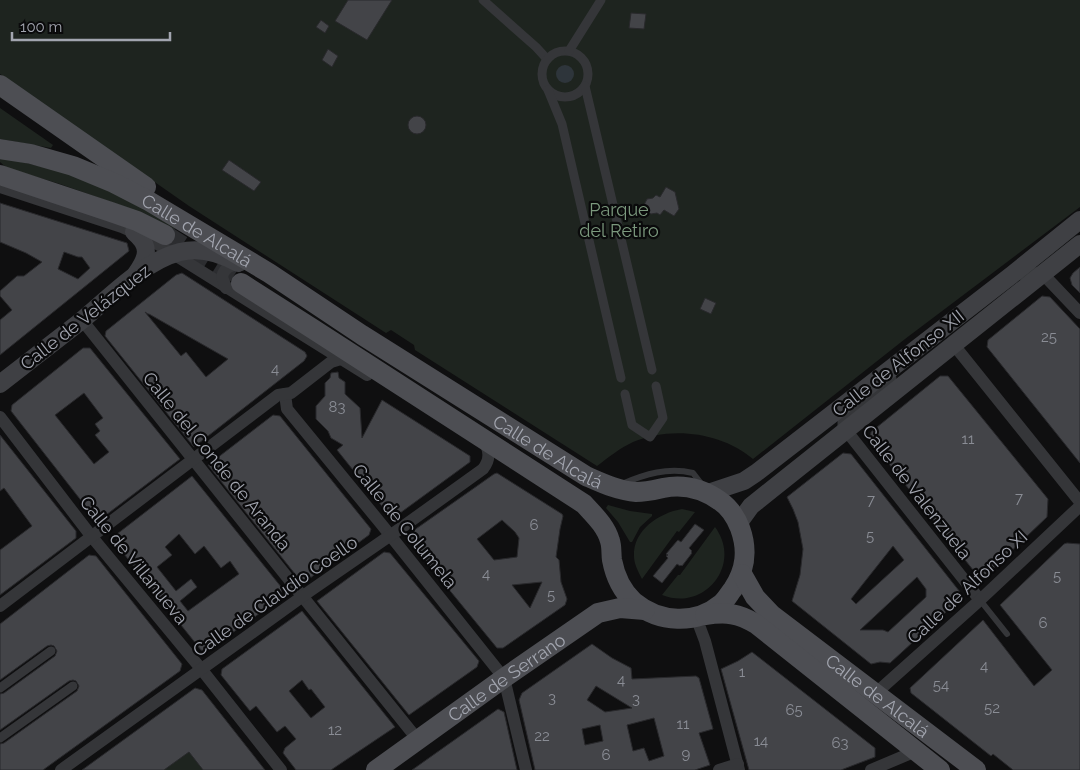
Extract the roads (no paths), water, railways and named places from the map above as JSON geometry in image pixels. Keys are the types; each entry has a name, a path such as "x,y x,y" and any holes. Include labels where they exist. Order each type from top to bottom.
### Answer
{"main road":[{"path":"0,85 269,273"},
{"path":"0,100 147,200"},
{"name":"Calle de Alcalá","path":"0,149 31,154 73,166 114,183 147,200 269,273 378,345 586,476 614,487 635,492 648,492 674,486 691,487 708,493"},
{"name":"Calle de Alcalá","path":"0,175 111,212 165,235"},
{"name":"Calle de Alfonso XII","path":"708,493 744,481 756,473 1080,220"},
{"path":"134,232 142,239 146,248 145,258 134,277"},
{"name":"Calle de Alfonso XII","path":"738,524 751,506 1080,244"},
{"name":"Calle de Alcalá","path":"173,254 192,250 207,251 227,257 236,279 584,504 607,532 611,543 612,560 621,586 629,597 645,610 669,619 684,619 723,613 747,619 756,624 940,770"},
{"name":"Calle de Velázquez","path":"0,384 134,277 159,260 173,254"},
{"name":"Calle de Alcalá","path":"236,279 367,342 378,345"},
{"path":"700,616 723,602 742,574 745,560 745,546 738,524 730,511 708,493"},
{"name":"Calle de Alcalá","path":"742,574 755,597 772,615 976,770"},
{"name":"Calle de Serrano","path":"376,770 598,613 620,608 645,610"}],"street":[{"path":"483,0 547,59"},
{"path":"570,51 601,0"},
{"path":"548,90 557,96 569,97 580,92 585,86 588,73 586,63 579,55 570,51 557,52 551,55 543,65 542,78 562,124 621,378"},
{"path":"585,86 652,370"},
{"name":"Calle de Alcalá","path":"0,187 116,224 151,240 173,254 236,279 341,359 456,430 478,436"},
{"path":"1080,314 1042,274 1013,274 1008,285 965,322 954,345 1080,502"},
{"name":"Calle del Conde de Aranda","path":"81,321 418,740"},
{"path":"0,606 278,395 291,392 331,362 341,359"},
{"path":"845,430 845,416 888,381 898,369 902,360"},
{"path":"625,394 632,425 650,437 663,418 656,386"},
{"name":"Calle de Columela","path":"285,394 287,409 504,678"},
{"name":"Calle de Villanueva","path":"0,417 92,537 202,670 281,770"},
{"name":"Calle de Valenzuela","path":"845,430 980,600"},
{"name":"Calle de Claudio Coello","path":"61,770 391,536 483,468 488,461 489,455 487,446 478,436"},
{"name":"Calle de Alfonso XI","path":"876,693 980,600 1080,506"},
{"path":"700,616 738,767 719,770"},
{"path":"0,688 51,651"},
{"path":"504,678 526,770"},
{"path":"0,738 72,686"},
{"path":"871,770 916,751"}],"lane":[{"path":"614,487 640,476 676,470 693,473 708,493"},
{"path":"980,600 1007,634"}],"tunnel":[{"path":"165,235 241,283"}],"park label":[{"name":"Parque del Retiro","path":"619,219"}]}
